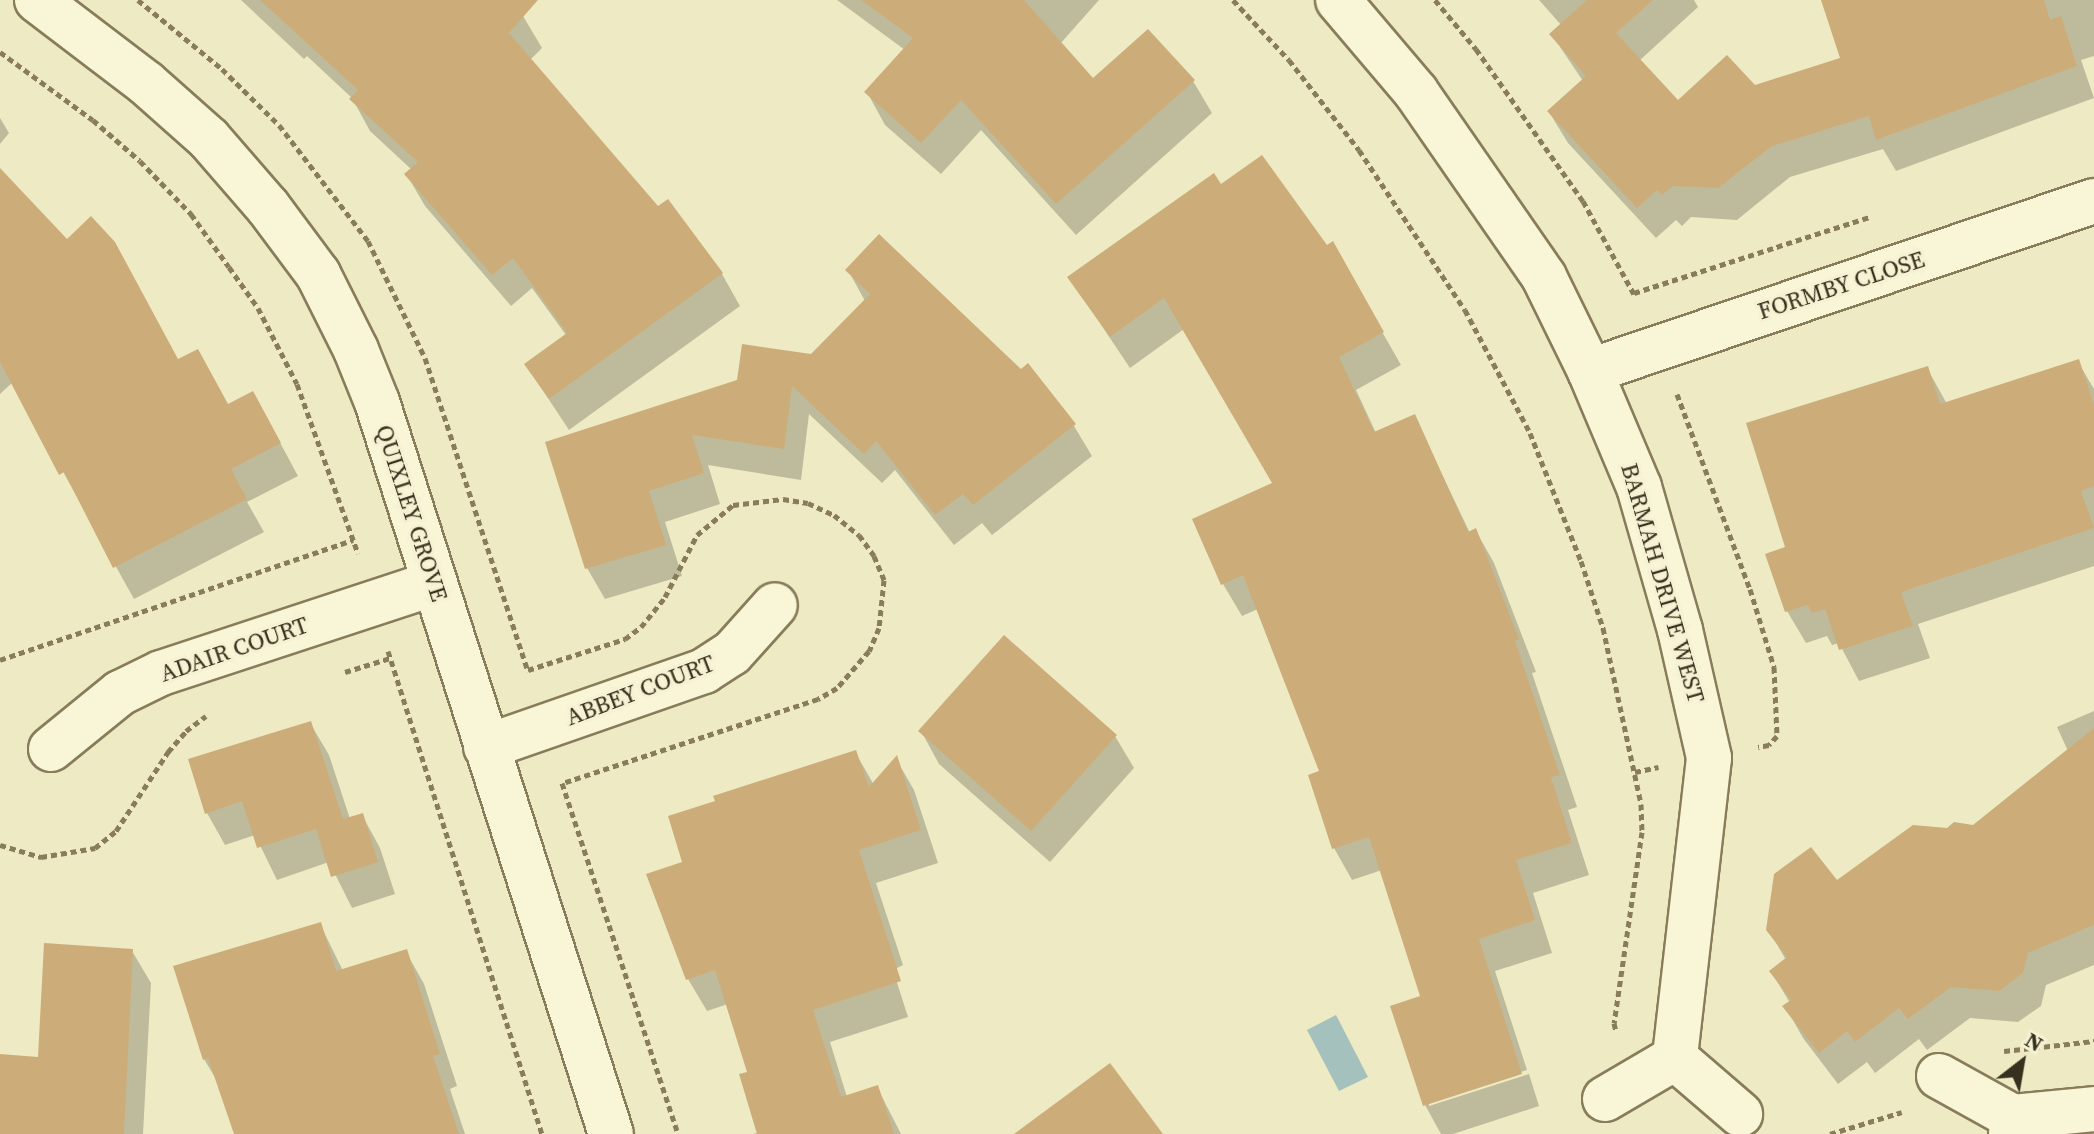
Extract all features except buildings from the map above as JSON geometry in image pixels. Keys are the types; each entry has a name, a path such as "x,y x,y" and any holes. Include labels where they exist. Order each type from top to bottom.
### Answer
{"street":[{"name":"QUIXLEY GROVE","path":"37,0 146,83 209,139 268,207 318,274 356,350 377,402 611,1134"},
{"name":"BARMAH DRIVE WEST","path":"1338,0 1416,92 1544,277 1590,371 1639,487 1680,630 1709,758 1675,1058"},
{"name":"FORMBY CLOSE","path":"1590,371 2094,201"},
{"name":"ADAIR COURT","path":"51,749 120,693 161,673 434,583"},
{"name":"ABBEY COURT","path":"486,747 704,671 732,653 775,605"},
{"path":"1605,1099 1675,1058 1740,1114"},
{"path":"1927,1093 2012,1125 2094,1109"}],"path":[{"path":"1233,0 1289,60 1359,150 1465,310 1530,433 1581,561 1603,628 1635,772 1642,832 1614,1023 1618,1044"},
{"path":"1435,0 1476,49 1583,201 1639,305"},
{"path":"0,52 93,120 140,161 191,214 222,256 258,308 297,384 362,566"},
{"path":"1673,386 1750,589 1774,667 1777,736 1769,745 1754,748"},
{"path":"0,660 353,540"},
{"path":"387,647 542,1134"},
{"path":"331,676 390,658"},
{"path":"0,845 41,857 95,848 116,831 153,772 186,731 215,713"},
{"path":"1635,772 1666,765"},
{"path":"559,773 678,1134"},
{"path":"1991,1053 2094,1041"},
{"path":"1830,1134 1927,1093"}],"water":[{"path":"1336,1015 1368,1077 1339,1091 1307,1030"}]}
